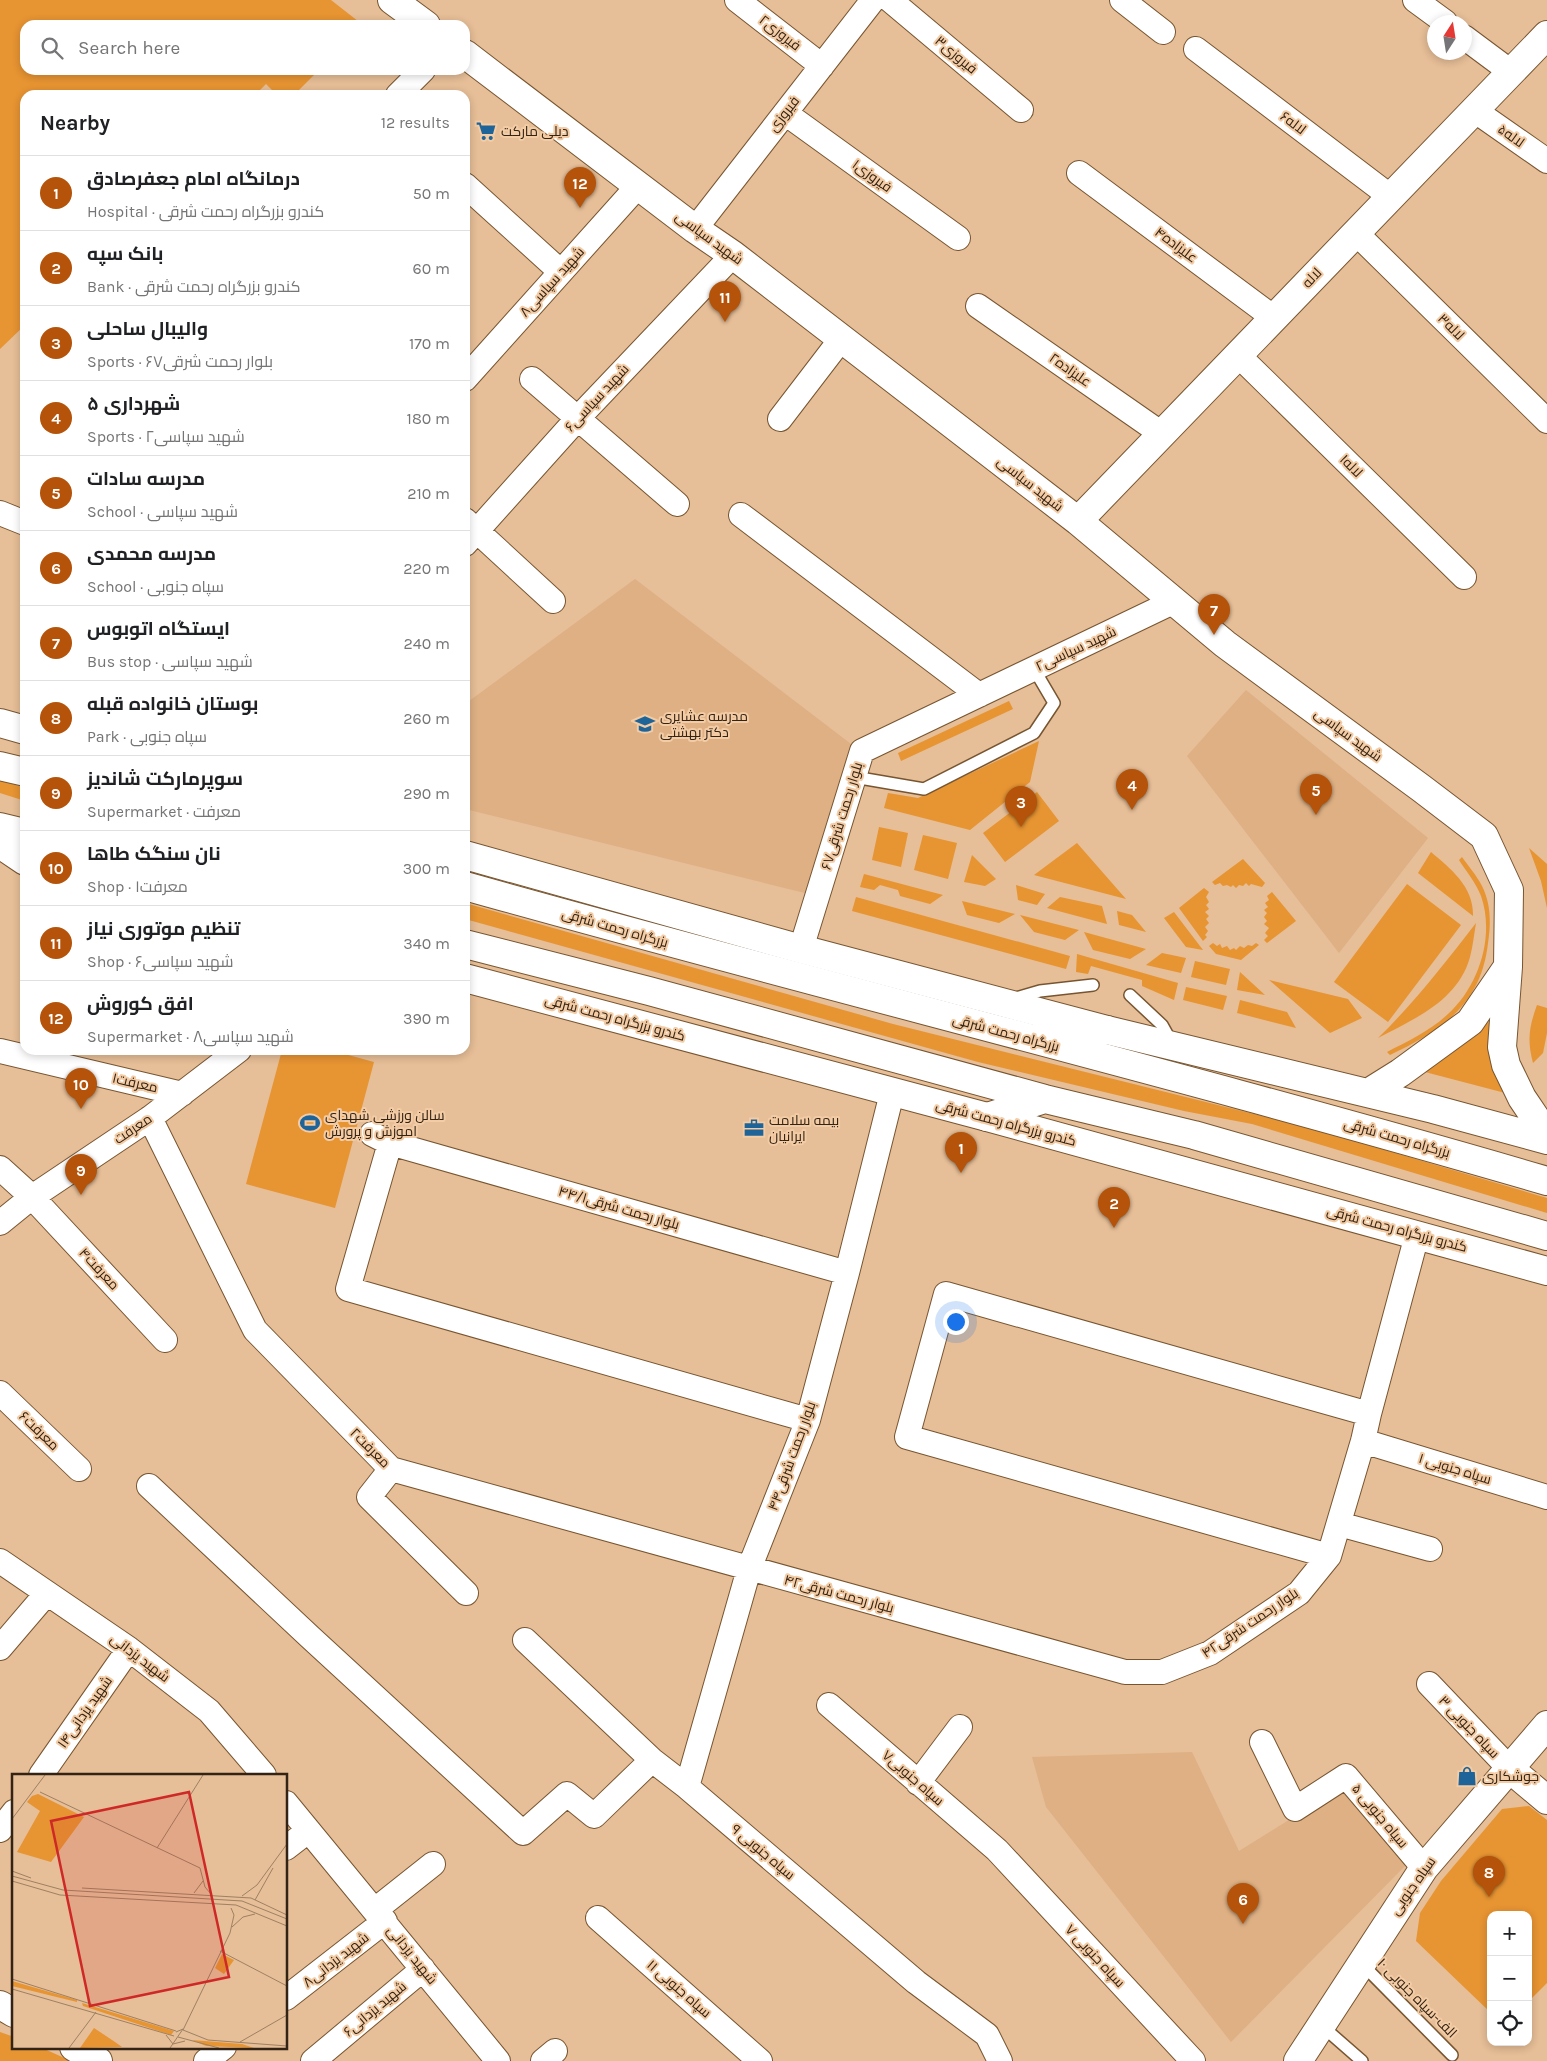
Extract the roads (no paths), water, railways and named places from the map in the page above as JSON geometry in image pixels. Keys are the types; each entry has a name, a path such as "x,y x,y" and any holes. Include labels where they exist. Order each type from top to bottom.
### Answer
{"main road":[{"path":"392,0 419,20"},
{"name":"لاله","path":"1078,521 1547,35"},
{"name":"شهید سپاسی","path":"470,58 842,338 1078,521 1225,644 1484,836 1509,890 1508,967 1502,1046 1506,1065 1522,1098 1547,1135"},
{"path":"0,723 20,729"},
{"path":"0,766 20,771"},
{"path":"0,827 20,832"},
{"path":"0,844 20,858"},
{"path":"470,856 800,949 1174,1047 1368,1093 1547,1140"},
{"path":"0,861 20,865"},
{"name":"بزرگراه رحمت شرقی","path":"470,887 662,941 1377,1131 1547,1181"},
{"path":"470,945 1045,1099 1194,1135 1547,1236"},
{"path":"1368,1093 1400,1073 1470,1022 1508,967"},
{"name":"کندرو بزرگراه رحمت شرقی","path":"470,979 987,1117 1547,1271"},
{"path":"1026,1038 1108,1030"},
{"path":"987,1117 1045,1099"},
{"name":"سپاه جنوبی","path":"1298,2061 1424,1868 1547,1725"},
{"path":"1510,1769 1547,1800"},
{"path":"0,2006 12,2012"},
{"path":"76,2048 98,2061"}],"street":[{"name":"فیروزی۲","path":"737,0 822,66"},
{"name":"فیروزی","path":"696,229 873,0"},
{"name":"فیروزی۳","path":"890,0 1021,110"},
{"path":"1122,0 1163,32"},
{"path":"1415,0 1435,15"},
{"path":"1472,43 1511,72"},
{"name":"۶لاله","path":"1196,49 1390,197"},
{"path":"403,90 418,75"},
{"name":"لاله۵","path":"1474,110 1547,161"},
{"name":"فیروزی۱","path":"785,114 958,238"},
{"name":"علیزاده۴","path":"1079,173 1274,318"},
{"name":"شهید سپاسی۸","path":"470,372 638,186"},
{"path":"470,190 561,272"},
{"name":"۳لاله","path":"1356,233 1547,421"},
{"name":"شهید سپاسی۶","path":"470,530 733,255"},
{"name":"علیزاده۲","path":"978,306 1162,434"},
{"path":"780,419 842,338"},
{"name":"۱لاله","path":"1238,355 1464,577"},
{"path":"532,379 677,504"},
{"path":"0,513 20,522"},
{"path":"741,515 979,695"},
{"path":"470,532 553,601"},
{"name":"شهید سپاسی۲","path":"979,695 1173,602"},
{"name":"بلوار رحمت شرقی۶۷","path":"800,949 862,750 979,695"},
{"name":"معرفت۱","path":"0,1051 182,1094"},
{"name":"معرفت","path":"0,1223 32,1197 150,1118 233,1055"},
{"name":"۴۴بلوار رحمت شرقی","path":"687,1787 749,1569 808,1420 892,1093"},
{"name":"معرفت۲","path":"150,1118 255,1330 390,1470 749,1569"},
{"name":"بلوار رحمت شرقی۴۴/۱","path":"808,1420 348,1289 381,1138 847,1273"},
{"name":"معرفت۴","path":"0,1168 32,1197 165,1340"},
{"name":"بلوار رحمت شرقی۴۲","path":"749,1569 1125,1672 1162,1672 1210,1653 1299,1593 1329,1556 1363,1442 1417,1235"},
{"path":"1329,1556 907,1437 946,1294 1369,1414"},
{"name":"معرفت۶","path":"0,1393 79,1469"},
{"name":"۱ سپاه جنوبی","path":"1363,1442 1547,1496"},
{"path":"390,1470 369,1497 466,1593"},
{"path":"148,1486 523,1833 567,1794 594,1816 652,1760"},
{"path":"1339,1524 1430,1549"},
{"name":"شهید یزدانی","path":"0,1561 129,1649 209,1711 255,1772"},
{"path":"0,1648 47,1593"},
{"name":"۹ سپاه جنوبی","path":"525,1640 652,1760 687,1787 916,1982 987,2035 996,2060"},
{"name":"شهید یزدانی۱۴","path":"42,1774 129,1649"},
{"name":"۳ سپاه جنوبی","path":"1429,1684 1510,1769"},
{"name":"سپاه جنوبی۷","path":"829,1705 997,1850"},
{"path":"918,1783 960,1727"},
{"name":"۵ سپاه جنوبی","path":"1262,1742 1295,1809 1346,1776 1424,1868"},
{"name":"شهید یزدانی","path":"288,1806 498,2061"},
{"path":"0,1830 12,1815"},
{"path":"288,1846 308,1831"},
{"name":"۷ سپاه جنوبی","path":"997,1850 1194,2061"},
{"name":"شهید یزدانی۸","path":"288,1997 380,1916 434,1864"},
{"name":"۱۱ سپاه جنوبی","path":"598,1918 760,2061"},
{"name":"شهید یزدانی۶","path":"320,2055 423,1969"},
{"path":"206,2061 223,2048"}],"lane":[{"path":"854,777 924,789 1034,734 1054,703 1034,668"},
{"path":"1006,1002 1040,991 1093,985"},
{"path":"1130,995 1162,1025 1174,1047"},
{"name":"۱۰ الف-سپاه جنوبی","path":"1361,1963 1452,2055"},
{"path":"1321,2025 1362,2061"}],"place":[{"name":"دیلی مارکت","path":"486,131"},
{"name":"افق کوروش","path":"580,208"},
{"name":"تنظیم موتوری نیاز","path":"725,322"},
{"name":"ایستگاه اتوبوس","path":"1214,635"},
{"name":"مدرسه عشایری دکتر بهشتی","path":"645,724"},
{"name":"شهرداری ۵","path":"1132,810"},
{"name":"مدرسه سادات","path":"1316,815"},
{"name":"والیبال ساحلی","path":"1021,827"},
{"name":"نان سنگک طاها","path":"81,1109"},
{"name":"سالن ورزشی شهدای اموزش و پرورش","path":"310,1123"},
{"name":"بیمه سلامت ایرانیان","path":"754,1128"},
{"name":"درمانگاه امام جعفرصادق","path":"961,1173"},
{"name":"سوپرمارکت شاندیز","path":"81,1195"},
{"name":"بانک سپه","path":"1114,1228"},
{"name":"جوشکاری","path":"1467,1776"},
{"name":"بوستان خانواده قبله","path":"1489,1897"},
{"name":"مدرسه محمدی","path":"1243,1924"}]}
